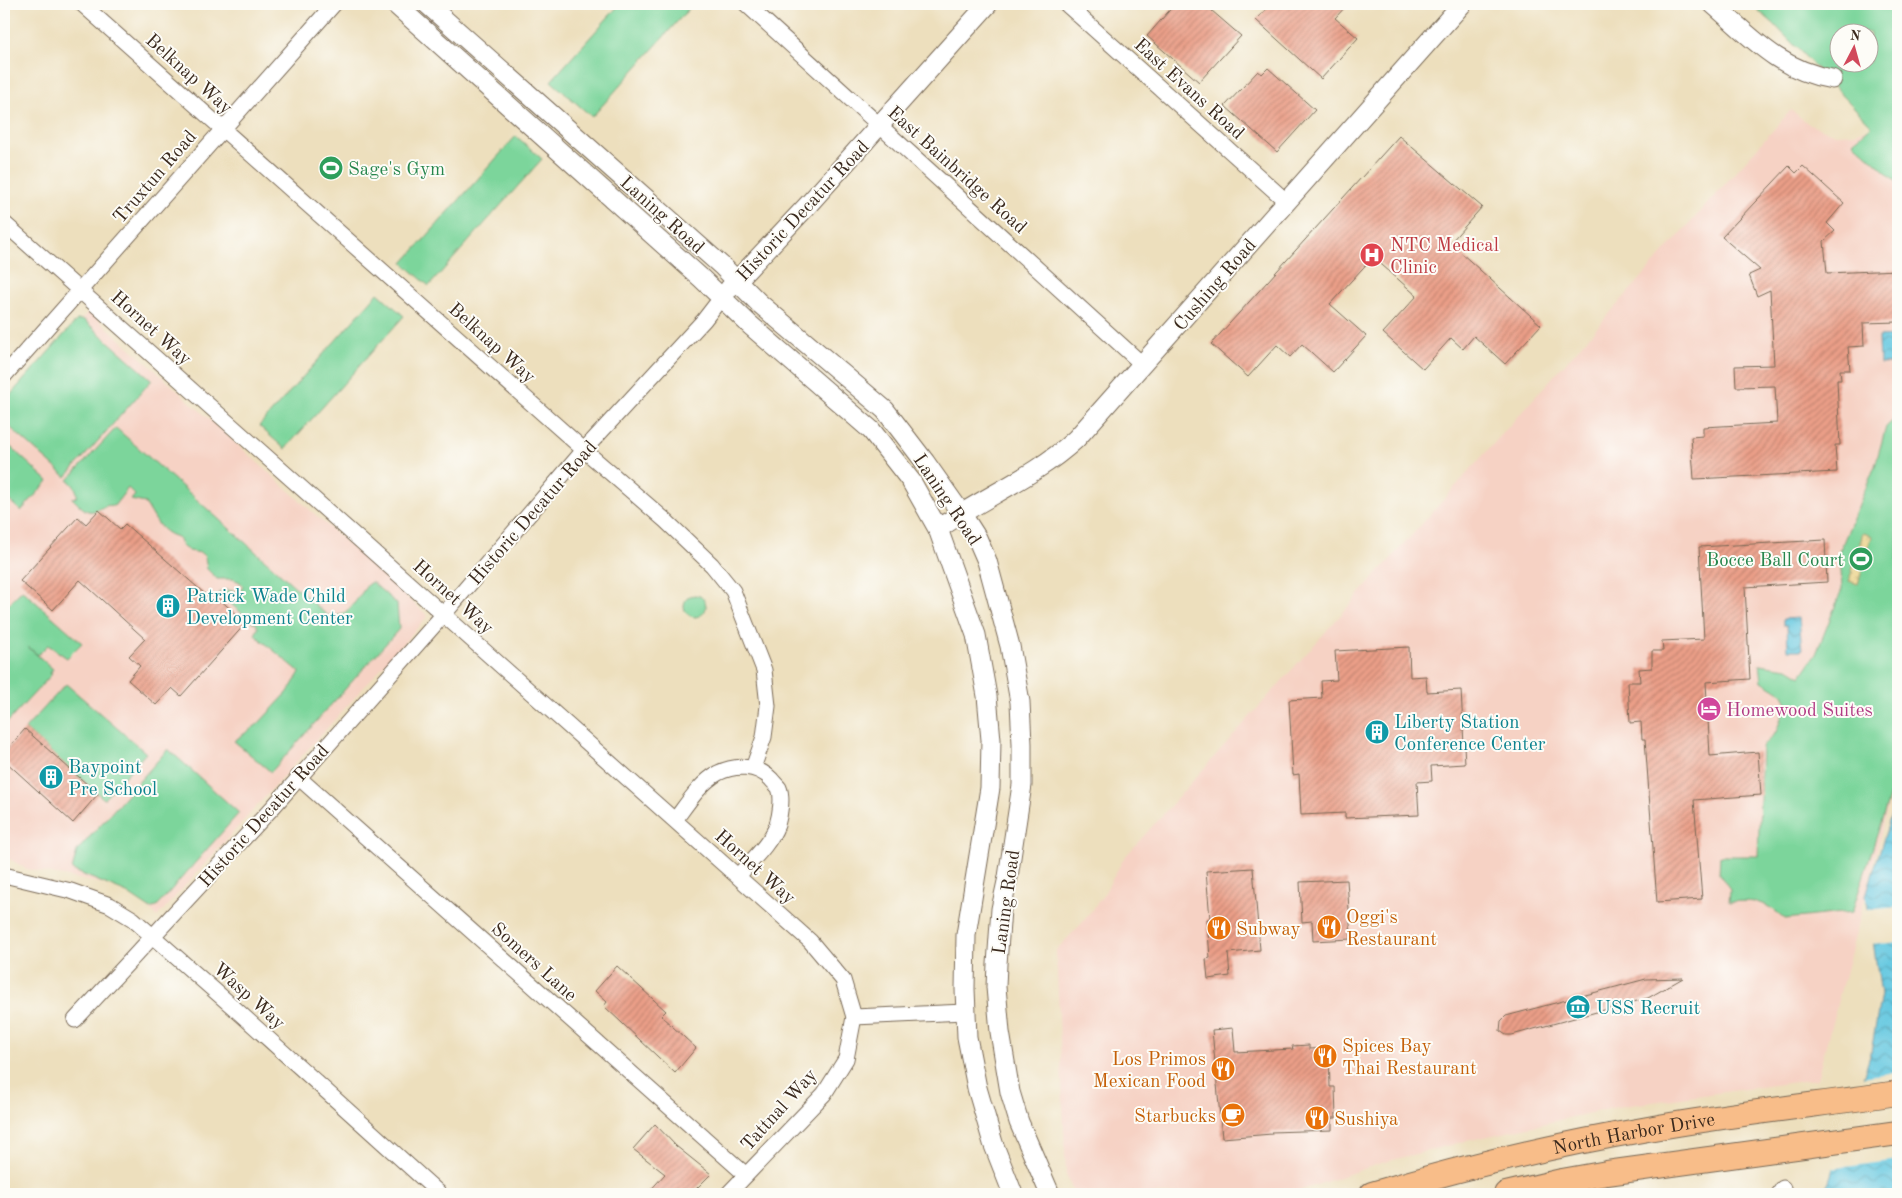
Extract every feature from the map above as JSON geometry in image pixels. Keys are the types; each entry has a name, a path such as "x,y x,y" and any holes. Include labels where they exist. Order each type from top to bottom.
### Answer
{"main road":[{"name":"North Harbor Drive","path":"1372,1194 1449,1172 1549,1148 1649,1129 1898,1093"},
{"name":"North Harbor Drive","path":"1506,1194 1598,1175 1898,1133"}],"street":[{"name":"Belknap Way","path":"82,4 666,521 712,565 733,591 764,670 768,706 764,737 753,768"},
{"name":"Truxtun Road","path":"4,376 334,4"},
{"name":"Laning Road","path":"395,4 702,278 721,298 818,385 871,430 911,481 938,529 976,635 988,696 991,740 990,788 966,935 967,1037 977,1088 993,1143 1013,1194"},
{"name":"Laning Road","path":"427,4 737,281 759,303 885,410 925,462 977,538 986,561 1010,646 1020,702 1022,784 1008,877 1001,909 996,987 1000,1032 1010,1092 1019,1122 1050,1194"},
{"name":"East Bainbridge Road","path":"746,4 1143,365"},
{"name":"Historic Decatur Road","path":"75,1020 273,807 444,614 584,450 704,320 721,298 988,4"},
{"name":"East Evans Road","path":"1066,4 1287,202"},
{"name":"Cushing Road","path":"938,529 961,513 1014,484 1061,453 1092,423 1462,4"},
{"path":"1713,4 1767,52 1790,67 1815,76 1832,79"},
{"name":"Hornet Way","path":"4,223 810,941 843,980 854,1017"},
{"path":"674,820 704,783 718,773 734,766 753,768 765,774 779,788 781,807 777,826 769,840 738,876"},
{"name":"Somers Lane","path":"298,777 746,1174"},
{"name":"Wasp Way","path":"4,875 71,890 110,905 133,919 440,1194"},
{"path":"854,1017 966,1012"},
{"name":"Tattnal Way","path":"728,1194 824,1094 846,1059 854,1017"}],"shaded area":[{"path":"1791,110 1810,125 1836,134 1855,133 1866,129 1898,158 1898,764 1866,895 1817,1079 1617,1107 1462,1142 1381,1163 1290,1194 1074,1194 1066,1174 1056,950 1083,922 1104,894 1124,858"},
{"path":"89,311 428,616 157,917 129,889 27,869 4,856 4,406"}],"green space":[{"path":"620,4 693,4 592,117 551,81"},
{"path":"1751,4 1898,4 1898,183 1853,142 1872,126 1773,23"},
{"path":"516,136 542,159 429,286 403,263"},
{"path":"378,293 404,316 285,449 259,426"},
{"path":"77,320 84,320 152,380 66,477 4,422 4,402"},
{"path":"1898,416 1898,770 1852,912 1785,919 1771,908 1759,903 1746,901 1729,902 1730,889 1719,874 1720,856 1758,856 1762,747 1776,732 1787,703 1783,694 1762,681 1760,664 1788,668 1801,676 1816,654 1842,589 1840,550 1875,466 1886,427"},
{"path":"116,428 327,615 334,616 346,612 368,584 372,582 397,604 399,629 271,772 234,741 258,724 288,692 300,672 255,635 258,628 256,623 252,622 218,593 226,590 239,592 243,587 240,582 233,579 217,579 207,569 205,557 201,553 189,551 183,547 177,537 166,532 145,503 131,500 135,495 128,488 114,506 106,506 95,511 84,509 72,498 77,497 77,492 68,480"},
{"path":"4,441 48,481 21,511 4,496"},
{"path":"22,590 82,643 67,658 48,645 38,655 28,647 53,669 50,673 52,674 4,726 4,603 7,606"},
{"path":"695,595 703,598 706,606 703,614 695,617 687,614 684,606 687,598"},
{"path":"66,684 146,753 104,799 25,729"},
{"path":"168,749 239,813 157,906 151,909 127,893 72,870 77,851"}],"sand":[{"path":"1863,533 1872,536 1858,584 1849,581"}],"water":[{"path":"1897,336 1898,363 1880,364 1879,337"},
{"path":"1799,618 1802,650 1788,650 1787,625 1783,625 1783,619"},
{"path":"1898,793 1898,1194 1822,1194 1829,1181 1871,1053 1881,994 1866,895"}],"pier":[{"path":"1898,907 1898,942 1871,945 1866,910"},
{"path":"1898,1072 1898,1160 1830,1169 1860,1077"}],"building":[{"path":"1175,4 1204,4 1241,36 1199,82 1147,36"},
{"path":"1271,4 1348,4 1335,18 1358,38 1321,79 1256,20"},
{"path":"1268,68 1315,110 1277,152 1225,106 1258,71 1262,74"},
{"name":"NTC Medical Clinic","path":"1399,136 1482,207 1450,243 1541,325 1505,364 1474,336 1463,349 1451,338 1423,369 1383,333 1417,296 1373,257 1330,304 1366,336 1333,372 1302,344 1290,357 1277,345 1248,377 1211,344"},
{"path":"1789,166 1796,173 1803,166 1844,203 1827,223 1835,231 1824,241 1827,273 1898,270 1898,322 1863,323 1864,346 1848,347 1850,370 1840,370 1841,380 1837,380 1840,445 1835,445 1837,472 1694,479 1691,437 1703,436 1703,427 1777,423 1775,386 1736,387 1735,366 1774,365 1770,290 1757,296 1749,275 1760,270 1722,237"},
{"name":"Patrick Wade Child Development Center","path":"99,510 120,529 125,524 213,601 217,597 246,623 181,696 172,688 156,705 128,680 140,666 129,656 145,639 80,580 53,610 20,581 78,517 86,524"},
{"path":"1825,540 1827,582 1745,587 1750,679 1706,682 1710,756 1758,752 1761,795 1694,800 1702,899 1657,902 1645,739 1642,739 1641,722 1630,723 1628,682 1640,682 1639,669 1652,668 1652,651 1663,651 1662,641 1704,639 1699,547"},
{"name":"Liberty Station Conference Center","path":"1409,647 1410,677 1426,676 1427,692 1461,690 1465,764 1431,766 1432,781 1417,782 1419,815 1345,818 1345,813 1301,815 1299,774 1293,775 1289,700 1322,698 1321,681 1337,680 1335,651"},
{"name":"Baypoint Pre School","path":"25,729 98,794 73,823 4,760 4,753"},
{"path":"1253,868 1260,950 1228,953 1230,976 1208,979 1206,959 1210,958 1207,919 1210,919 1206,871"},
{"path":"1347,880 1351,939 1313,941 1312,921 1302,922 1300,882"},
{"path":"617,966 666,1011 661,1016 696,1048 675,1073 604,1006 607,1002 595,991"},
{"name":"USS Recruit","path":"1683,978 1648,998 1512,1035 1506,1035 1500,1031 1501,1021 1506,1016 1646,979"},
{"path":"1233,1028 1235,1052 1293,1049 1292,1046 1309,1045 1309,1049 1329,1048 1330,1087 1335,1087 1336,1118 1332,1118 1332,1130 1271,1132 1272,1134 1222,1138 1212,1030"},
{"path":"655,1124 676,1146 711,1174 691,1194 647,1194 665,1174 633,1149"}],"place":[{"name":"Sage's Gym","path":"331,168"},
{"name":"NTC Medical Clinic","path":"1372,255"},
{"name":"Bocce Ball Court","path":"1861,559"},
{"name":"Patrick Wade Child Development Center","path":"168,606"},
{"name":"Homewood Suites","path":"1709,709"},
{"name":"Liberty Station Conference Center","path":"1377,732"},
{"name":"Baypoint Pre School","path":"51,777"},
{"name":"Oggi's Restaurant","path":"1329,927"},
{"name":"Subway","path":"1219,928"},
{"name":"USS Recruit","path":"1578,1007"},
{"name":"Spices Bay Thai Restaurant","path":"1325,1056"},
{"name":"Los Primos Mexican Food","path":"1223,1069"},
{"name":"Starbucks","path":"1233,1115"},
{"name":"Sushiya","path":"1317,1118"}]}
